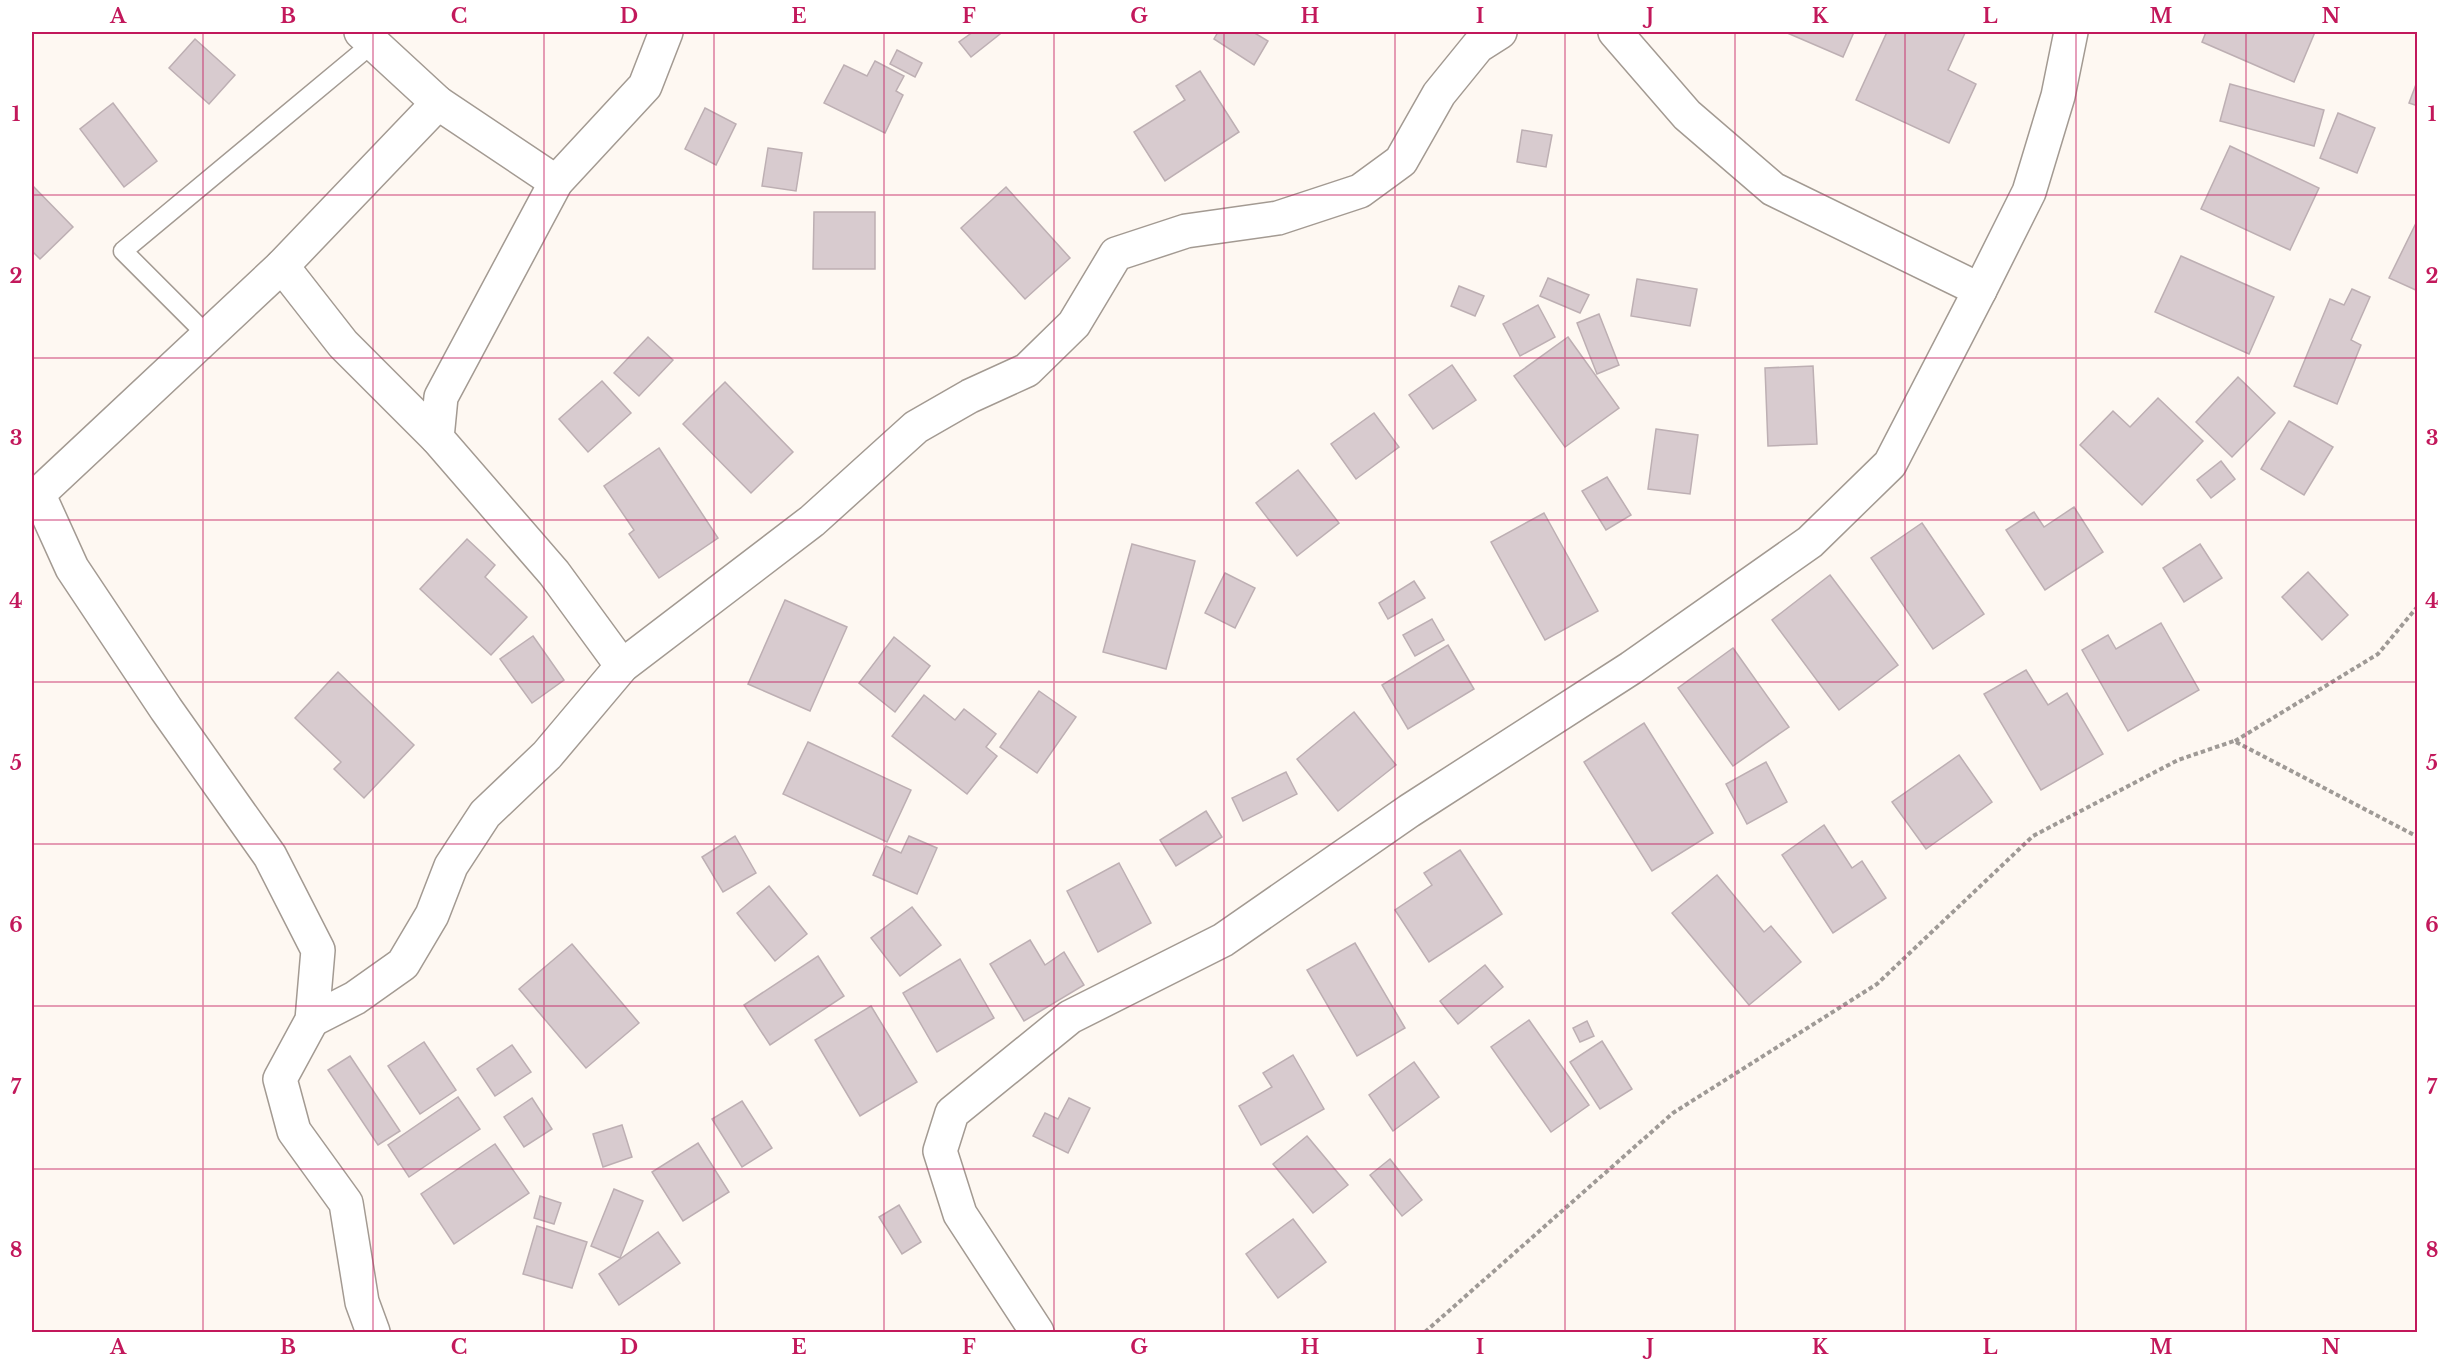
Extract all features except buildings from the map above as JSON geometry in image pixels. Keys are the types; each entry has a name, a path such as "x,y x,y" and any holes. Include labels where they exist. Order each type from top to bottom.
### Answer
{"street":[{"path":"437,438 441,397 556,182 645,86 666,32"},
{"path":"312,1020 355,998 403,964 432,915 451,866 484,814 547,755 622,666 812,521 916,427 970,396 1027,370 1074,324 1116,254 1186,231 1278,218 1360,191 1401,161 1439,94 1478,46 1500,32"},
{"path":"1615,32 1687,115 1773,189 1980,290"},
{"path":"1037,1332 960,1214 940,1151 952,1113 1070,1017 1223,940 1410,811 1631,668 1810,542 1890,464 1980,290 2029,192 2058,96 2071,32"},
{"path":"367,37 438,103 556,182"},
{"path":"373,1332 363,1302 346,1203 294,1131 280,1079 312,1020 318,950 270,856 166,709 72,568 35,496 282,266 438,103"},
{"path":"282,266 343,344 437,438 554,573 622,666"}],"lane":[{"path":"207,335 123,251 367,37"}],"path":[{"path":"1425,1332 1673,1113 1877,984 2033,836 2178,760 2234,741 2378,654 2418,606"},
{"path":"2234,741 2418,837"}]}
